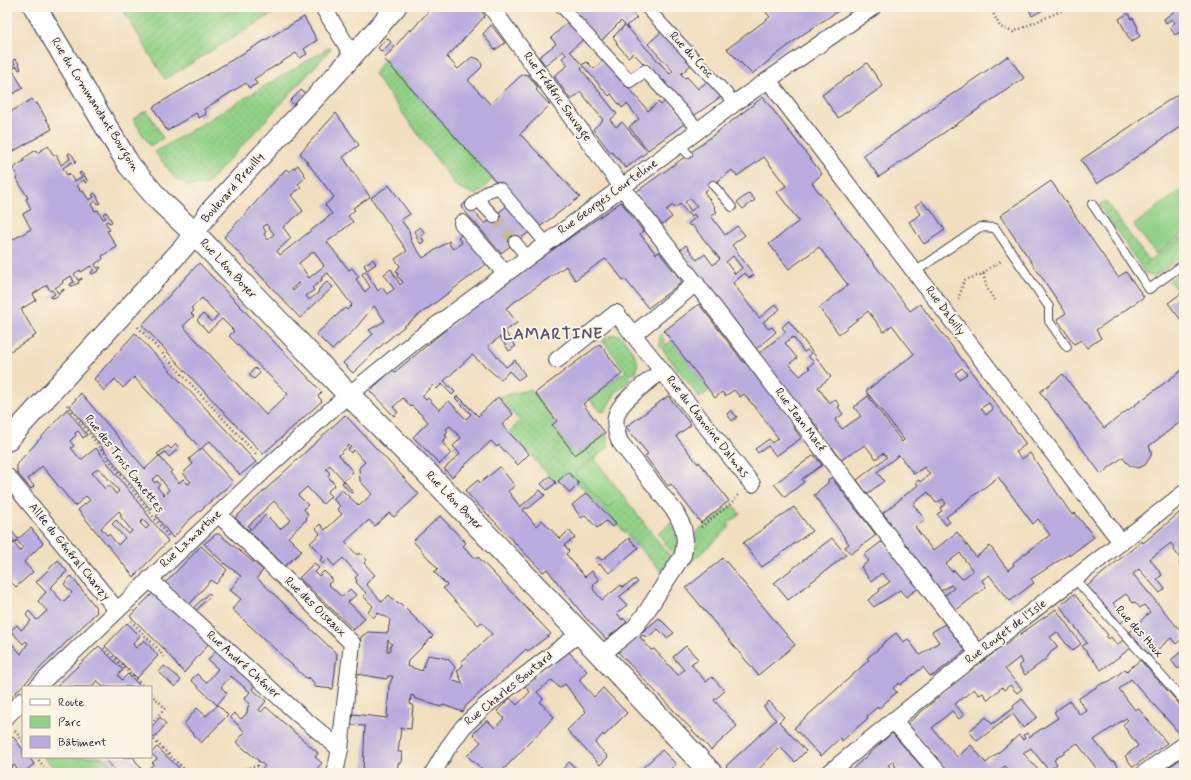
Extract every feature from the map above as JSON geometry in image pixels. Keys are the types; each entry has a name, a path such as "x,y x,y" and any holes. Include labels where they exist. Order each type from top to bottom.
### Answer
{"main road":[{"name":"Rue du Commandant Bourgoin","path":"35,7 129,165 170,211 194,233"},
{"name":"Rue Léon Boyer","path":"194,233 438,484 711,773"}],"street":[{"path":"323,7 353,56"},
{"name":"Boulevard Preuilly","path":"7,441 184,247 211,210 353,56 396,7"},
{"name":"Rue Frédéric Sauvage","path":"491,7 622,187"},
{"path":"562,7 630,81 645,71 699,130"},
{"name":"Rue du Croc","path":"646,7 735,103"},
{"name":"Rue Georges Courteline","path":"350,395 414,342 505,273 622,187 684,149 699,130 735,103 873,7"},
{"name":"Rue Dabilly","path":"768,80 1121,542"},
{"name":"Rue Jean Macé","path":"622,187 978,653"},
{"path":"494,218 475,202 488,191 497,188 500,189 546,243"},
{"path":"462,223 505,273"},
{"path":"515,242 527,257"},
{"path":"633,335 696,283"},
{"name":"Rue du Chanoine Dalmas","path":"557,360 616,313 752,484"},
{"name":"Rue du Chanoine Dalmas","path":"662,371 626,400 616,416 616,431 620,442 676,513 684,530"},
{"name":"Rue Lamartine","path":"38,686 117,609 268,467 334,407 350,395"},
{"name":"Allée du Général Chanzy","path":"7,476 117,609"},
{"name":"Rue Rouget de l'Isle","path":"829,773 893,720 1184,493"},
{"name":"Rue des Oiseaux","path":"218,514 352,643 340,749 335,773"},
{"path":"601,655 634,628 645,614 683,555 685,541 684,530"},
{"name":"Rue André Chénier","path":"149,579 298,714 340,749"},
{"name":"Rue Charles Boutard","path":"433,773 447,749 463,727 484,706 580,633"},
{"path":"7,716 22,701"},
{"path":"893,720 939,773"},
{"path":"1144,773 1184,745"}],"lane":[{"path":"713,185 732,207"},
{"path":"1092,204 1149,289 1184,264"},
{"path":"915,272 980,228 995,228 1049,307 1049,321 1067,347"},
{"name":"Rue des Houx","path":"1075,579 1184,701"}],"path":[{"path":"990,7 1000,27 1013,32 1070,7"},
{"path":"946,313 956,302 965,280 983,274 1012,254"},
{"path":"983,274 988,290 995,301"},
{"path":"124,312 268,467"},
{"name":"Rue des Trois Canettes","path":"54,389 179,551"},
{"path":"684,530 697,531 734,502 736,496 752,484"},
{"path":"117,609 159,650 164,658"},
{"path":"90,635 143,686"},
{"path":"152,695 165,708 152,723"},
{"path":"152,739 188,773"},
{"path":"37,758 49,773"},
{"path":"254,773 258,766 259,760"},
{"path":"234,773 242,769 258,766"}],"green space":[{"path":"121,7 284,7 165,79"},
{"path":"330,47 331,49 206,185 188,186 175,178 155,152"},
{"path":"384,59 493,179 476,195 456,186 374,74"},
{"path":"147,110 163,138 150,146 133,119"},
{"path":"1184,188 1184,233 1156,254 1134,225"},
{"path":"1105,201 1149,261 1184,236 1184,254 1154,277 1145,273 1099,205"},
{"path":"1184,270 1184,279 1174,287 1169,281"},
{"path":"661,333 666,345 672,341 709,390 700,398 660,346 659,336"},
{"path":"612,335 621,336 627,343 636,359 637,369 636,374 629,374 630,381 616,392 605,411 601,412 589,399 626,371 602,340"},
{"path":"531,389 555,422 552,425 575,455 606,432 609,447 576,473 607,508 623,496 670,556 662,572 568,473 556,483 509,432 520,421 498,397"},
{"path":"594,458 623,496 607,508 575,473"},
{"path":"733,505 740,514 728,524 730,527 684,569 693,551 696,532"},
{"path":"671,523 678,543 674,555 658,533"},
{"path":"44,758 104,758 116,773 59,773"}],"building":[{"path":"432,7 478,7 485,16 447,57 458,69 472,57 479,59 482,65 481,68 468,80 490,104 523,74 528,75 538,88 536,90 550,105 520,134 580,197 538,228 384,59 410,29 411,31"},
{"path":"570,7 596,7 597,9 599,7 627,7 637,18 626,26 670,74 673,71 648,44 663,30 693,63 681,74 685,78 687,77 698,89 709,80 722,96 692,117 664,86 667,84 664,80 661,83 646,64 645,65 633,53 628,57 616,43 617,42 613,37 625,25 621,21 601,41"},
{"path":"844,7 802,35 752,74 727,49 770,17 763,8"},
{"path":"1028,7 1048,7 1032,16"},
{"path":"1180,7 1184,7 1184,36 1181,31 1175,35 1170,27 1175,23 1172,19 1166,23 1164,19"},
{"path":"1128,13 1131,19 1133,18 1140,36 1131,42 1119,19"},
{"path":"304,17 317,40 304,49 307,54 300,58 296,53 254,79 257,84 249,88 246,83 204,109 206,114 199,118 196,113 167,131 153,107"},
{"path":"570,20 586,37 570,51 582,65 587,62 594,69 605,59 648,111 658,102 661,105 667,100 688,121 648,150 629,127 639,119 627,104 622,108 611,94 609,96 583,66 581,69 617,114 610,120 616,127 622,122 647,152 626,168 613,153 610,152 593,129 603,120 581,92 571,100 554,76 568,65 562,58 566,55 563,51 545,65 539,57 556,44 551,38"},
{"path":"491,25 505,43 495,50 483,34"},
{"path":"387,38 391,42 382,52 378,48"},
{"path":"1008,56 1024,78 879,177 863,155"},
{"path":"15,59 21,69 19,70 17,66 12,69 23,88 7,97 7,60 11,66 15,64 13,60"},
{"path":"867,63 883,86 838,118 822,95"},
{"path":"301,90 306,94 295,106 290,101"},
{"path":"1184,90 1184,124 1097,184 1081,160"},
{"path":"763,97 822,174 812,183 910,311 920,304 1026,444 1016,452 1022,459 1030,453 1072,515 1075,513 1094,537 1069,556 1069,554 1031,579 1034,583 1010,601 989,575 982,580 986,587 955,611 944,596 954,588 951,585 939,592 889,525 891,523 883,513 918,485 916,482 919,480 920,482 930,474 924,467 914,474 899,455 877,472 884,481 867,494 857,480 887,457 883,453 876,459 865,445 841,460 832,447 830,449 817,431 820,430 809,417 808,418 759,353 786,332 782,327 789,321 831,377 818,387 829,403 835,399 840,406 838,407 843,414 835,420 842,429 861,416 854,407 868,396 902,442 904,440 866,391 914,354 892,325 884,332 868,311 839,334 819,308 848,285 819,247 789,269 769,244 799,221 777,192 786,186 764,157 737,176 732,170 704,192 717,212 711,216 725,235 737,226 745,235 732,245 754,275 749,278 745,273 733,283 759,318 776,304 780,309 763,322 768,329 772,327 776,332 756,349 680,250 686,245 697,260 705,254 713,265 720,259 692,225 690,226 688,224 696,217 694,214 691,217 680,204 675,208 673,205 666,210 672,217 661,224 636,192","holes":["690,198 697,206 691,211 685,202","733,256 742,268 735,274 726,262","793,337 804,352 807,350 811,353 808,356 814,362 808,367 810,368 800,376 789,364 797,358 785,343","962,368 967,374 959,379 955,373","989,403 993,409 986,415 981,408","998,477 1033,524 1038,519 1050,535 1013,563 1014,565 1008,570 990,546 976,557 957,532 933,551 915,527 925,520 913,504 928,492 936,503 943,499 946,504 940,508 942,511 937,514 946,525 950,522 946,517","960,553 973,571 962,579 954,570 952,572 946,564"]},
{"path":"32,99 35,104 37,103 52,129 7,155 7,114"},
{"path":"336,113 359,145 343,157 370,197 353,208 355,210 348,216 353,222 327,242 349,270 352,268 359,277 356,279 365,292 370,287 362,274 366,271 378,291 382,287 387,294 394,289 384,274 391,269 400,285 403,282 397,276 398,274 396,271 400,266 395,259 407,251 371,198 389,185 410,214 401,220 409,231 411,241 423,258 449,241 449,244 453,249 462,243 458,238 462,234 488,263 407,324 382,345 353,373 343,363 373,334 369,330 385,321 374,306 354,330 332,350 316,334 345,308 347,310 352,305 328,273 312,288 314,290 306,296 309,300 318,293 319,289 327,282 333,287 300,318 224,237 286,169 289,172 298,165 306,177 298,184 301,188 291,195 303,211 283,227 291,238 277,251 280,255 332,214 325,205 334,197 300,153","holes":["266,224 274,234 268,240 264,234 266,232 263,227","314,251 324,266 309,278 299,263","298,283 300,285 293,291 292,289"]},
{"path":"48,146 54,156 56,154 61,165 70,159 68,154 70,153 73,156 76,162 74,164 72,162 63,168 67,175 69,173 74,181 82,177 79,173 81,172 84,175 88,182 85,183 84,180 77,185 81,192 83,191 89,200 94,197 92,195 94,193 97,196 100,203 98,204 96,201 91,204 95,211 98,210 103,219 106,218 103,214 106,212 110,218 112,222 105,222 110,230 107,231 117,247 102,256 103,259 95,264 97,268 101,268 98,270 99,271 92,274 91,272 94,270 91,266 81,272 80,270 74,274 78,280 82,279 78,281 79,283 71,286 70,284 74,282 71,276 62,281 63,283 55,288 58,293 64,290 56,297 50,297 55,294 52,290 50,291 47,285 33,294 36,300 21,309 36,335 7,353 7,243 31,229 23,214 31,209 26,199 28,198 16,178 18,177 13,168 24,161 24,158 36,150 37,153"},
{"path":"1051,181 1118,277 1126,272 1144,297 1096,330 1101,338 1087,348 1081,340 1074,344 1057,319 1066,313 1000,216"},
{"path":"749,193 755,200 743,209 737,202"},
{"path":"922,201 928,209 930,208 945,230 924,244 909,222 921,214 915,206"},
{"path":"466,202 485,224 509,204 532,230 501,253 461,207"},
{"path":"621,202 643,231 640,234 656,254 659,252 682,282 648,308 625,279 623,280 605,259 575,280 566,266 506,308 517,323 505,331 510,340 516,346 509,351 500,337 488,346 506,367 515,360 525,375 518,380 509,371 501,380 472,355 444,381 455,392 452,395 442,384 437,389 433,385 422,396 426,400 428,398 439,410 449,401 466,419 471,414 455,398 458,396 478,416 498,397 513,414 502,425 529,454 518,465 499,445 497,447 491,441 452,477 444,469 460,454 453,446 461,438 450,426 446,429 448,432 445,435 447,437 442,442 451,453 440,464 413,437 428,422 420,413 412,406 411,407 403,398 393,407 398,412 394,416 370,391 392,370 395,372 485,297"},
{"path":"420,227 425,233 421,236 424,241 421,244 414,231"},
{"path":"373,259 376,264 367,270 364,265"},
{"path":"199,263 322,392 318,396 322,401 263,454 142,325","holes":["202,298 218,315 212,322 203,314 197,320 208,332 222,319 234,331 229,336 288,394 266,415 183,326 194,316 191,314 194,311 191,308"]},
{"path":"1184,291 1184,324 1168,303"},
{"path":"699,304 744,363 749,360 796,425 793,427 801,438 776,456 768,446 758,453 755,449 769,439 772,443 778,438 753,404 744,394 740,397 734,390 725,396 722,392 715,398 664,331"},
{"path":"135,333 256,462 240,475 210,441 205,445 202,448 233,482 187,522 173,538 156,516 165,508 156,502 151,495 149,496 155,504 150,509 70,406 81,393 145,469 159,456 172,471 170,473 179,483 183,479 188,484 191,482 183,473 193,464 189,459 201,449 134,377 123,388 115,379 104,391 94,379","holes":["158,475 169,490 164,495 157,487 160,485 157,481 155,483 152,480"]},
{"path":"600,344 622,374 583,404 605,433 575,455 552,425 557,421 535,393"},
{"path":"255,368 260,373 254,379 249,375"},
{"path":"1182,370 1184,373 1184,419 1149,446 1151,456 1145,465 1138,468 1131,466 1123,457 1101,474 1040,392 1063,374 1104,428"},
{"path":"668,396 691,425 676,436 698,464 699,462 729,501 701,523 671,484 668,486 645,456 648,454 626,427"},
{"path":"67,409 87,435 83,438 78,431 75,433 76,435 70,441 74,446 71,448 81,460 96,448 168,541 134,577 78,510 90,500 86,496 75,506 42,466 28,479 34,486 31,489 17,473 17,464","holes":["99,468 119,491 116,494 109,485 105,489 92,473","119,511 122,515 120,516 132,531 129,534 116,520 112,524 125,538 118,545 109,534 107,535 101,528","143,520 149,526 146,529 140,523"]},
{"path":"731,410 737,417 732,421 727,414"},
{"path":"345,415 419,494 394,517 389,513 375,526 369,520 345,542 357,555 360,553 367,560 364,563 375,575 366,584 382,602 389,595 398,604 400,603 433,636 408,661 407,666 422,671 428,655 448,659 455,667 451,680 463,684 457,671 463,665 461,662 492,634 482,622 478,625 443,588 447,585 434,572 438,569 413,541 440,516 466,543 463,546 476,559 478,557 551,634 528,651 526,649 466,706 463,712 443,705 441,707 414,698 414,696 411,695 410,704 413,705 411,729 401,728 398,752 402,752 401,763 398,763 397,773 363,773 365,726 351,725 353,714 387,718 389,686 393,676 388,676 387,679 357,674 361,637 368,632 388,633 390,619 378,613 373,618 368,612 373,606 363,596 366,593 356,582 357,580 355,578 358,575 343,558 334,566 328,559 323,564 320,560 323,557 310,543 320,534 316,528 320,524 325,530 342,514 337,509 340,506 333,499 342,490 359,506 372,494 360,481 359,468 365,462 354,450 351,453 348,449 351,447 349,445 339,455 353,472 344,481 330,465 326,469 330,473 328,476 335,485 327,492 331,496 323,504 307,487 298,495 308,505 304,509 308,515 306,517 307,519 288,537 302,551 285,566 249,531 266,515 280,529 291,520 274,501 248,526 250,528 248,530 235,518","holes":["388,640 392,644 390,651 387,651"]},
{"path":"176,444 179,448 169,457 165,452 159,456 157,454 168,446 171,449"},
{"path":"814,455 822,465 802,479 804,482 785,497 774,484"},
{"path":"500,467 515,486 508,491 520,507 540,490 545,495 529,508 525,508 523,510 536,526 542,520 560,539 569,530 575,538 564,545 569,551 566,554 585,577 592,571 599,580 594,584 593,589 602,600 621,585 622,587 635,579 638,582 619,597 627,605 617,613 622,620 623,618 627,622 606,639 588,621 547,569 543,572 465,491 478,480 480,483"},
{"path":"568,472 579,484 570,493 558,481"},
{"path":"550,476 556,483 547,490 541,484"},
{"path":"832,478 876,535 851,554 845,547 849,544 814,495 828,483 828,479"},
{"path":"344,481 353,492 351,493 342,483"},
{"path":"587,493 616,524 612,527 606,521 597,528 585,515 581,518 572,505"},
{"path":"794,507 812,531 762,567 743,543"},
{"path":"1184,509 1184,571 1179,563 1182,561 1171,543 1150,559 1162,575 1157,579 1165,589 1160,593 1139,569 1133,574 1184,635 1184,637 1176,644 1171,638 1150,656 1129,632 1150,612 1144,605 1140,608 1135,602 1133,603 1126,594 1113,603 1126,618 1121,623 1087,586"},
{"path":"7,525 18,539 31,528 43,543 24,562 33,572 16,587 7,578 7,549 14,543 7,534","holes":["17,540 23,548 20,551 14,543"]},
{"path":"216,534 219,534 263,570 257,578 337,654 333,689 314,687 314,683 309,677 307,679 232,609 241,599 230,590 241,576 225,564 204,544"},
{"path":"629,538 638,548 609,573 595,560 598,557 602,560"},
{"path":"832,538 846,555 788,600 774,583"},
{"path":"883,542 919,588 906,597 900,590 874,607 868,600 880,591 879,589 890,582 882,573 871,582 861,567 869,561 864,555"},
{"path":"201,546 227,570 216,584 211,580 189,605 165,583"},
{"path":"723,558 795,645 758,675 686,588"},
{"path":"58,560 67,571 50,588 63,602 72,593 64,584 71,576 95,606 97,612 7,701 7,638 21,654 28,643 26,641 23,644 11,631 7,634 7,625 11,630 17,625 21,630 31,621 26,615 29,611 37,620 47,611 38,601 46,592 36,582"},
{"path":"314,563 319,568 315,572 319,576 324,571 333,580 328,584 342,597 350,589 356,595 348,602 365,618 354,630 299,578"},
{"path":"153,593 210,642 184,673 163,648 130,616"},
{"path":"209,593 211,595 196,611 193,608"},
{"path":"1074,594 1108,635 1106,637 1108,639 1111,637 1117,645 1123,640 1131,648 1101,670 1082,646 1087,643 1060,606"},
{"path":"1056,609 1081,644 1072,651 1057,632 1050,637 1058,647 1051,652 1046,659 1025,675 1019,666 1023,663 1020,657 1005,669 1022,689 1017,693 1010,685 1004,690 1002,687 988,700 983,693 979,695 974,689 955,704 964,715 959,719 952,711 932,728 957,757 971,745 986,763 1019,735 1023,740 1025,738 1023,735 1027,733 1029,737 1058,718 1054,712 1070,701 1080,715 1087,711 1078,699 1101,684 1110,681 1125,669 1127,671 1140,660 1184,709 1184,731 1180,734 1131,679 1119,689 1135,710 1138,708 1167,743 1133,767 1125,756 1138,746 1123,725 1128,720 1126,718 1094,740 1123,773 1100,773 1077,743 1054,760 1057,764 1049,771 1031,748 1023,753 1041,773 1012,773 1005,766 996,773 950,773 907,724 940,696 939,694 974,667"},
{"path":"659,618 674,633 667,638 658,629 648,637 642,635 640,637 651,650 654,649 678,675 684,670 673,657 686,646 698,659 691,664 706,682 712,677 725,691 714,700 737,726 711,750 618,652"},
{"path":"127,623 140,636 133,644 136,648 144,640 158,656 137,678 105,646"},
{"path":"945,624 966,650 934,675 930,676 923,667 900,685 899,683 893,688 897,692 878,709 877,707 867,716 868,718 842,741 840,738 821,756 794,728 869,660 867,658 896,633 903,642 908,639 920,655 939,642 932,632"},
{"path":"99,646 123,670 118,675 122,680 128,674 140,686 102,686 97,680 93,686 57,686"},
{"path":"218,648 256,684 252,689 266,701 259,710 261,712 266,707 318,753 315,757 322,763 313,773 259,773 265,766 236,742 245,732 230,717 234,713 241,719 247,713 248,706 250,704 244,699 250,692 231,676 221,687 227,693 217,705 191,680 197,674 206,683 218,669 208,660"},
{"path":"568,651 587,671 579,680 594,697 603,688 627,713 595,743 608,757 600,765 567,730 586,712 565,684 559,688 552,680 537,692 543,699 540,702 554,717 500,773 487,773 467,756 481,742 473,734 487,720 495,728 504,718 497,711 510,698 517,705 530,692 524,685"},
{"path":"1182,651 1184,653 1184,669 1182,666 1178,669 1171,660"},
{"path":"164,666 181,680 175,687 159,672"},
{"path":"1022,699 1037,717 1023,728 1013,714 977,741 969,731 986,717 992,724 1014,708 1013,706"},
{"path":"769,701 784,717 779,722 806,751 795,762 780,747 755,773 733,773 726,766 776,720 764,707"},
{"path":"218,705 228,715 201,743 184,724 197,708 206,716"},
{"path":"160,717 166,724 154,738 152,736 152,727"},
{"path":"892,733 927,773 908,773 904,769 897,771 893,761 888,765 891,768 885,773 848,773"},
{"path":"13,736 22,749 22,758 30,758 34,764 23,773 20,773 14,765 7,771 7,741"},
{"path":"157,747 179,768 173,773 143,773 154,764 152,763 157,759 152,752"},
{"path":"662,750 676,764 666,773 638,772"},
{"path":"104,758 134,758 142,770 139,773 118,773"},
{"path":"1182,758 1184,761 1184,773 1160,773"},
{"path":"569,762 581,773 559,773"}],"tunnel":[{"path":"494,217 515,242"}],"district":[{"name":"LAMARTINE","path":"553,334"}]}
